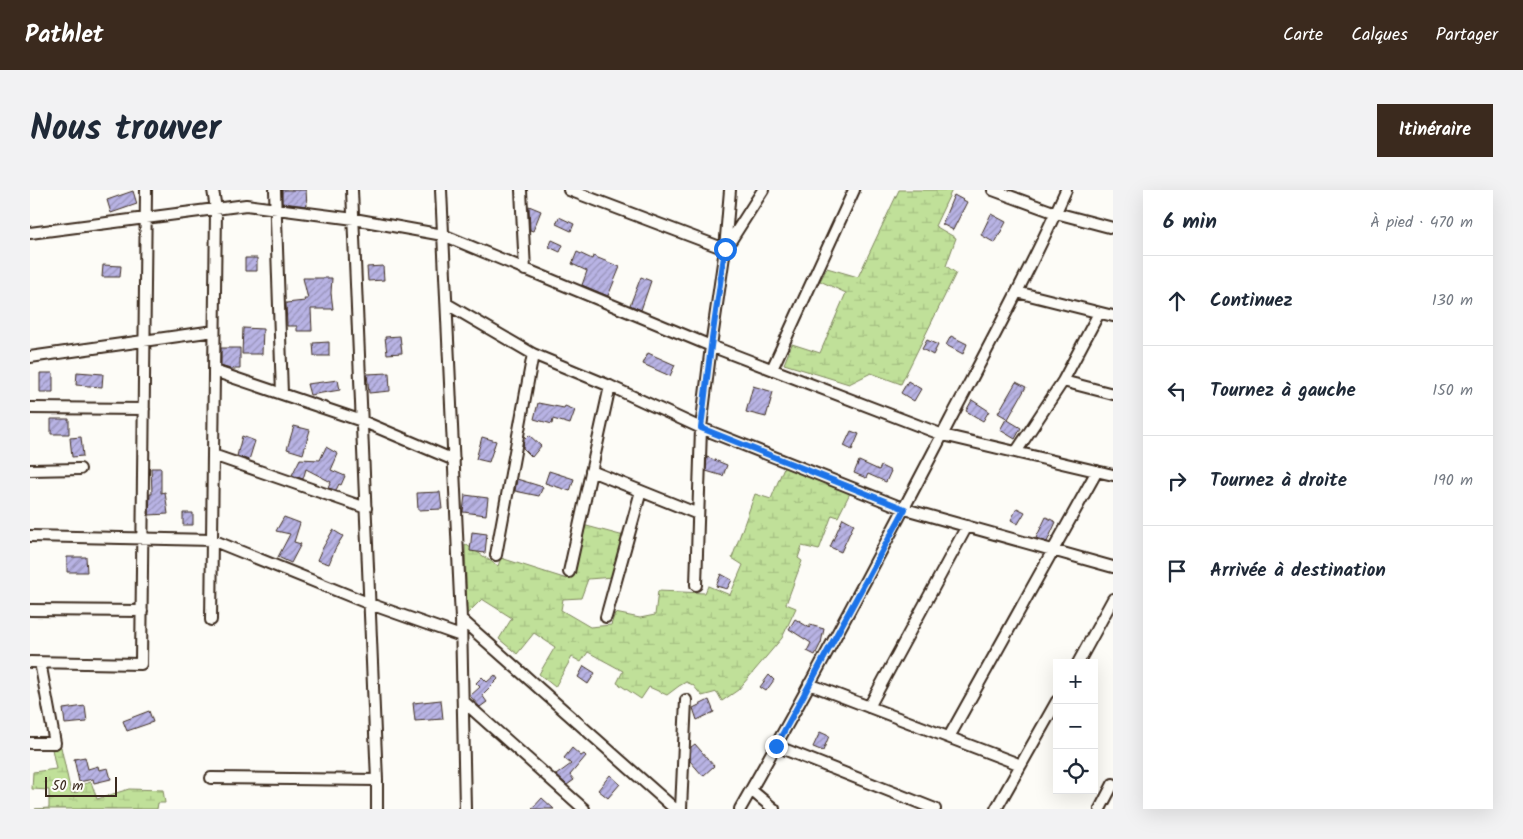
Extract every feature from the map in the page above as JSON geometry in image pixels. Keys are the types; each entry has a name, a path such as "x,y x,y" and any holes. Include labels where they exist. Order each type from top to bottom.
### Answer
{"street":[{"path":"30,743 55,743 35,662 141,664 146,190"},
{"path":"211,620 216,209 213,190"},
{"path":"275,190 282,394"},
{"path":"352,190 377,809"},
{"path":"441,190 461,619 465,809"},
{"path":"521,190 525,270"},
{"path":"569,190 725,249"},
{"path":"696,585 701,428 725,249 730,190"},
{"path":"725,249 763,190"},
{"path":"772,368 854,190"},
{"path":"994,190 1056,213 1113,228"},
{"path":"740,809 905,509 1017,292 1066,190"},
{"path":"30,233 246,205 354,219 443,235 711,346 943,434 1113,475"},
{"path":"1017,292 1113,316"},
{"path":"446,304 533,354 610,386 701,428 905,509 1113,567"},
{"path":"1016,452 1063,382 1099,313"},
{"path":"30,357 214,331"},
{"path":"496,555 533,354"},
{"path":"214,371 362,421 454,460"},
{"path":"1063,382 1113,394"},
{"path":"569,572 610,386"},
{"path":"30,408 144,409"},
{"path":"213,455 366,508"},
{"path":"30,470 80,470"},
{"path":"590,471 698,514"},
{"path":"949,737 1097,471"},
{"path":"606,617 641,491"},
{"path":"869,707 967,526"},
{"path":"30,536 212,540 370,604 461,636"},
{"path":"1080,659 1113,599"},
{"path":"30,610 142,611"},
{"path":"461,619 675,809"},
{"path":"809,684 1021,765"},
{"path":"463,700 584,809"},
{"path":"681,809 686,700"},
{"path":"996,809 1055,704"},
{"path":"776,746 935,809"},
{"path":"211,778 377,780"},
{"path":"1100,809 1113,784"},
{"path":"751,790 774,809"}],"green space":[{"path":"899,190 952,190 935,226 956,238 946,266 956,273 901,384 871,373 849,384 784,364 792,344 820,353 846,293 820,281 827,268 858,277"},
{"path":"784,467 850,493 838,517 832,515 819,550 802,546 798,558 802,561 786,604 796,608 782,638 738,690 722,701 717,692 702,696 693,685 686,682 667,695 649,687 641,699 617,683 623,671 588,652 581,662 572,657 555,687 539,674 555,647 534,633 517,654 499,639 512,618 482,599 467,614 465,544 498,566 501,558 567,579 583,525 624,536 613,577 588,579 581,598 563,599 561,610 590,627 611,625 615,613 640,618 655,615 658,591 705,593 708,586 730,595 743,565 732,558 755,494 771,499"},
{"path":"61,747 71,793 78,792 77,786 91,782 97,799 129,789 163,790 165,803 158,803 157,809 35,809 49,808 49,790 32,789 33,772 56,769 52,749"}],"building":[{"path":"282,190 306,190 307,206 282,203"},
{"path":"133,191 137,204 111,213 107,200"},
{"path":"954,195 967,202 953,230 942,224"},
{"path":"529,206 541,211 533,231 530,230"},
{"path":"991,214 1006,222 995,243 981,235"},
{"path":"559,217 574,224 571,231 556,224"},
{"path":"552,240 563,245 560,252 549,247"},
{"path":"577,252 592,259 593,256 620,267 608,296 582,285 587,271 572,264"},
{"path":"245,258 257,258 257,271 245,271"},
{"path":"103,265 121,266 120,277 102,277"},
{"path":"383,266 384,280 368,281 367,267"},
{"path":"641,277 651,281 641,310 630,305"},
{"path":"303,278 332,278 333,309 311,309 312,331 297,331 297,326 287,326 286,303 308,299"},
{"path":"243,328 263,329 262,354 242,354"},
{"path":"400,336 402,353 387,354 385,337"},
{"path":"951,336 967,344 963,354 946,345"},
{"path":"927,340 938,345 933,355 922,349"},
{"path":"329,342 329,356 314,356 313,343"},
{"path":"221,348 240,348 240,369 230,369 221,366"},
{"path":"648,353 675,365 670,376 643,364"},
{"path":"77,372 103,374 102,387 76,385"},
{"path":"40,373 53,373 53,392 40,392"},
{"path":"389,373 390,391 369,393 367,374"},
{"path":"338,380 340,390 310,395 307,384"},
{"path":"908,381 921,389 914,401 901,393"},
{"path":"1016,382 1026,387 1008,419 998,413"},
{"path":"753,386 773,392 766,417 746,412"},
{"path":"972,400 989,411 983,421 966,411"},
{"path":"538,403 564,408 565,406 575,410 570,424 553,419 552,424 534,419"},
{"path":"51,419 69,419 69,434 51,434"},
{"path":"1006,419 1021,428 1015,439 1000,430"},
{"path":"294,426 310,430 303,454 287,449"},
{"path":"851,431 859,434 852,450 844,446"},
{"path":"529,435 541,446 532,457 523,448 524,440"},
{"path":"242,436 255,441 249,460 237,456"},
{"path":"81,437 83,456 72,457 70,438"},
{"path":"482,437 496,441 489,462 476,459"},
{"path":"326,447 338,454 331,470 345,476 341,485 339,484 336,490 328,488 331,482 306,469 303,479 292,475 300,459 320,460"},
{"path":"707,457 727,465 723,476 706,471"},
{"path":"859,461 879,470 881,466 891,471 886,482 868,474 866,478 854,473"},
{"path":"151,468 161,468 161,493 165,492 168,514 149,515 150,494 152,494"},
{"path":"549,471 574,479 570,491 545,483"},
{"path":"517,479 543,487 539,496 515,491"},
{"path":"440,492 442,509 418,510 417,493"},
{"path":"465,495 488,498 486,515 463,512"},
{"path":"1017,508 1025,512 1018,524 1011,520"},
{"path":"183,513 193,513 193,525 183,525"},
{"path":"284,517 300,523 294,542 301,544 291,563 278,557 290,534 276,531"},
{"path":"1046,517 1056,522 1047,542 1036,538"},
{"path":"843,518 854,524 841,552 830,547"},
{"path":"333,530 343,536 329,564 317,560"},
{"path":"472,532 487,534 485,553 470,551"},
{"path":"67,557 86,557 87,572 67,572"},
{"path":"721,574 732,580 727,589 716,586"},
{"path":"795,619 810,628 810,625 824,629 821,643 815,655 807,651 811,643 789,629"},
{"path":"584,666 595,673 588,684 578,677"},
{"path":"495,675 498,679 482,695 487,702 480,707 470,696 480,687 476,683 482,677 487,682"},
{"path":"769,675 774,680 766,691 760,687"},
{"path":"441,700 443,719 415,721 413,703"},
{"path":"709,700 714,712 697,720 693,708"},
{"path":"85,706 87,722 65,724 63,709"},
{"path":"149,711 153,722 127,731 123,721"},
{"path":"820,732 829,736 823,751 813,747"},
{"path":"695,744 714,766 703,776 690,761 691,747"},
{"path":"572,748 581,756 584,754 586,756 570,775 574,780 567,785 556,775 571,764 564,758"},
{"path":"85,757 88,769 98,766 99,770 108,768 111,779 94,783 93,779 79,782 74,759"},
{"path":"610,775 620,784 608,798 598,790"},
{"path":"542,798 554,809 532,809"}],"route":[{"path":"725,249 701,428 905,509 776,746"}]}
